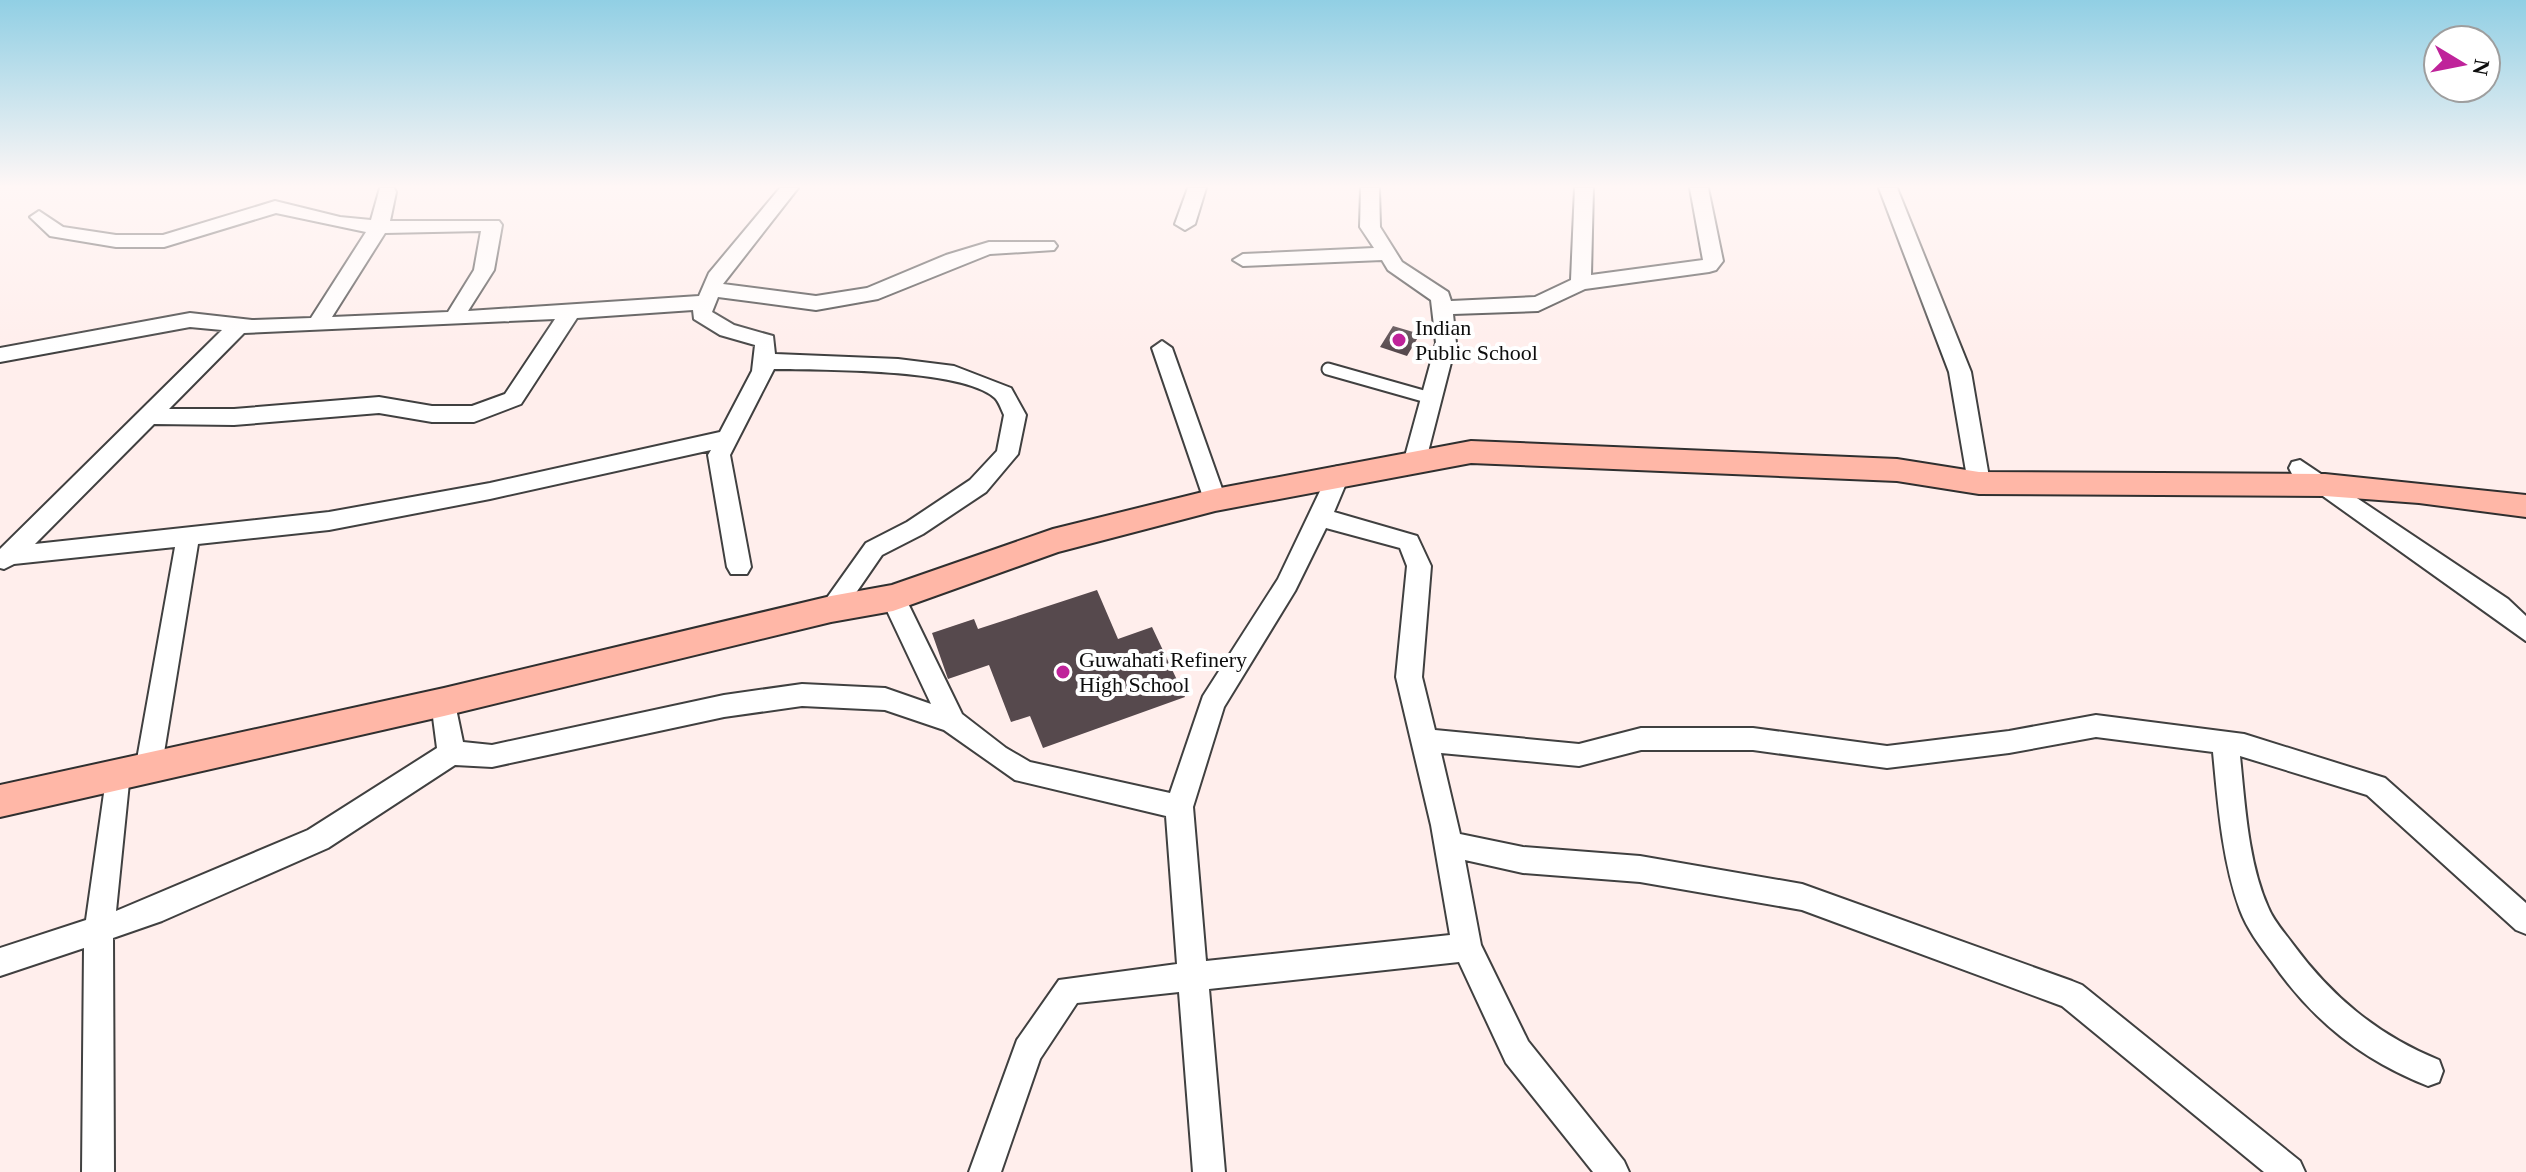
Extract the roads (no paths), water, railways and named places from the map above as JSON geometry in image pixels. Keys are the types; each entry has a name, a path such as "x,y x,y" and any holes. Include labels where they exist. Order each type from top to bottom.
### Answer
{"street":[{"path":"317,324 369,243"},
{"path":"454,318 484,270 489,243"},
{"path":"739,567 719,455 763,371 766,341 727,330 701,314 716,278 745,243"},
{"path":"1380,243 1395,266 1441,297 1446,343 1434,399 1415,460"},
{"path":"1581,283 1582,243"},
{"path":"1442,308 1538,304 1581,283 1709,266 1713,261 1709,243"},
{"path":"1909,243 1960,372 1978,473"},
{"path":"0,355 190,320 240,325 454,318 571,311 709,296 816,303 871,294 953,259 989,248 1047,246"},
{"path":"1243,260 1387,254"},
{"path":"146,416 234,417 379,405 432,414 474,414 513,399 571,311"},
{"path":"4,561 240,325"},
{"path":"1162,348 1215,500"},
{"path":"764,361 898,366 954,373 1003,393 1015,415 1007,454 978,486 915,528 874,549 831,609"},
{"path":"4,561 358,516 728,438"},
{"path":"0,801 149,765 444,702 831,609 893,598 1053,541 1215,500 1339,474 1471,452 2325,485 2419,492 2526,506"},
{"path":"1978,473 2300,468 2526,490"},
{"path":"2300,468 2499,606 2526,631"},
{"path":"1209,1172 1179,807 1212,704 1287,584 1339,474"},
{"path":"1320,517 1409,542 1419,566 1409,677 1449,844 1467,947 1517,1052 1613,1172"},
{"path":"149,765 188,537"},
{"path":"893,598 953,722"},
{"path":"0,962 99,931 318,839 451,753 492,756 724,706 802,695 885,699 953,722 1024,772 1179,807"},
{"path":"444,702 451,753"},
{"path":"1425,740 1508,751 1579,755 1641,739 1753,739 1887,757 2009,742 2096,726 2225,742 2376,786 2526,921"},
{"path":"2225,742 2232,806 2253,910 2294,972 2323,1003 2378,1050 2428,1071"},
{"path":"98,1172 99,931 117,773"},
{"path":"1449,844 1523,860 1640,869 1802,897 2072,995 2289,1172"},
{"path":"985,1172 1028,1051 1069,990 1467,947"}],"lane":[{"path":"1328,369 1434,399"}],"place":[{"name":"Indian Public School","path":"1399,340"},
{"name":"Guwahati Refinery High School","path":"1063,672"}]}
